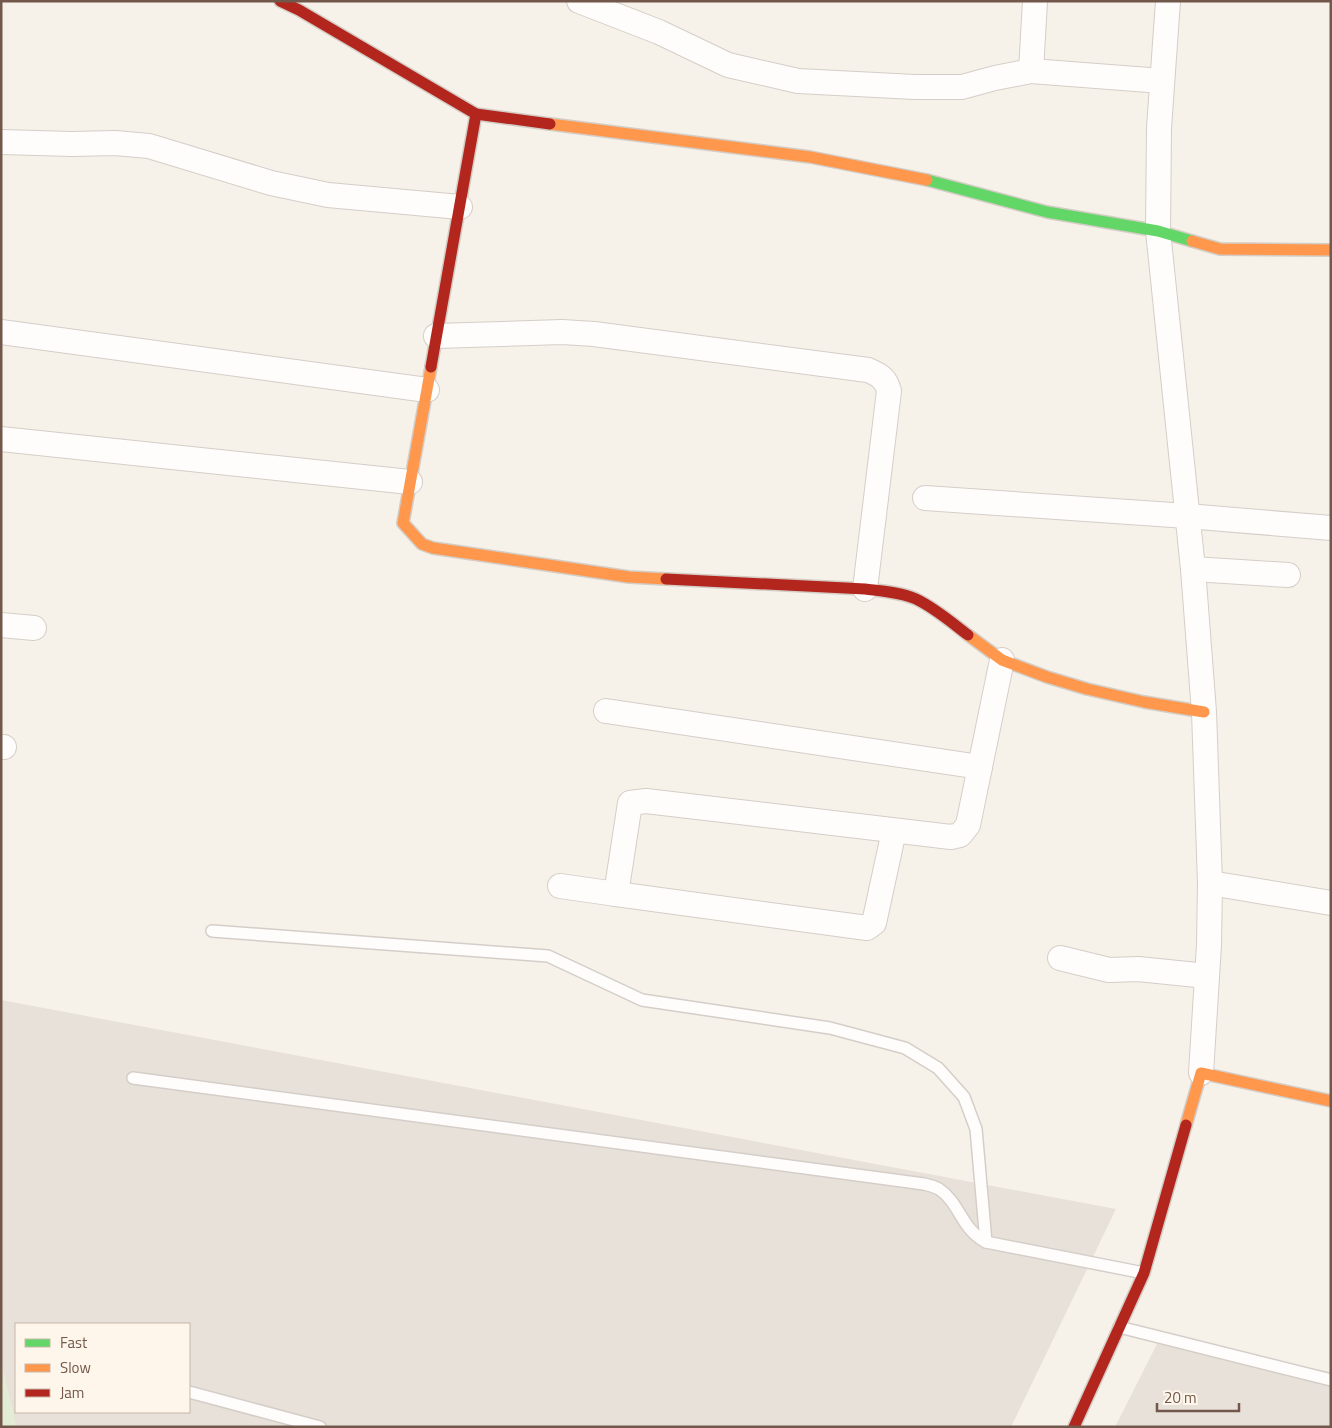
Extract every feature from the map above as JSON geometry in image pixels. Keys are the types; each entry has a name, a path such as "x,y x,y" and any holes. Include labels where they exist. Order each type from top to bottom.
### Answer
{"street":[{"path":"280,1 299,10 476,114 810,156 940,183 1047,212 1158,231 1220,249 1331,250"},
{"path":"579,1 659,32 728,65 798,81 915,87 962,87 1031,71 1162,81"},
{"path":"1031,71 1035,1"},
{"path":"1074,1427 1118,1326 1144,1273 1201,1073 1210,884 1204,712 1188,516 1158,231 1159,128 1168,1"},
{"path":"476,114 403,523 422,544 433,548 630,577 865,589 894,593 914,598 933,608 1002,660 1086,689 1144,702 1204,712"},
{"path":"1,142 115,143 149,146 270,183 328,195 460,207"},
{"path":"1,332 427,390"},
{"path":"436,336 562,332 594,334 858,369 878,374 886,381 889,391 865,589"},
{"path":"1,439 410,482"},
{"path":"925,498 1331,528"},
{"path":"1193,569 1288,575"},
{"path":"1,625 34,628"},
{"path":"616,894 630,803 646,801 951,838 960,835 968,825 1002,660"},
{"path":"606,711 980,767"},
{"path":"560,886 867,928 874,923 894,831"},
{"path":"1210,884 1331,903"},
{"path":"1060,958 1109,970 1138,969 1207,976"},
{"path":"1201,1073 1331,1101"}],"lane":[{"path":"212,931 548,956 642,1000 830,1028 905,1048 938,1068 964,1097 976,1129 986,1242"},
{"path":"133,1078 924,1184 938,1189 948,1197 968,1229 976,1237 986,1242 1144,1273"},
{"path":"1118,1326 1331,1380"},
{"path":"190,1392 320,1427"}],"shaded area":[{"path":"1,1000 1116,1209 1011,1427 16,1427 1,1362"},
{"path":"1160,1338 1331,1372 1331,1427 1115,1427"}],"green space":[{"path":"1,1362 16,1427 1,1427"}],"traffic: fast":[{"path":"927,180 1047,212 1158,231 1192,241"}],"traffic: slow":[{"path":"550,124 810,157 927,180"},
{"path":"1192,241 1220,249 1331,250"},
{"path":"431,367 403,523 422,544 433,548 629,577 666,579"},
{"path":"968,635 1002,660 1047,677 1087,689 1144,702 1204,712"},
{"path":"1186,1125 1201,1073 1331,1101"}],"traffic: jam":[{"path":"280,1 299,10 476,114 550,124"},
{"path":"431,367 476,114"},
{"path":"666,579 865,589 897,593 923,603 968,635"},
{"path":"1074,1427 1144,1273 1186,1125"}]}
